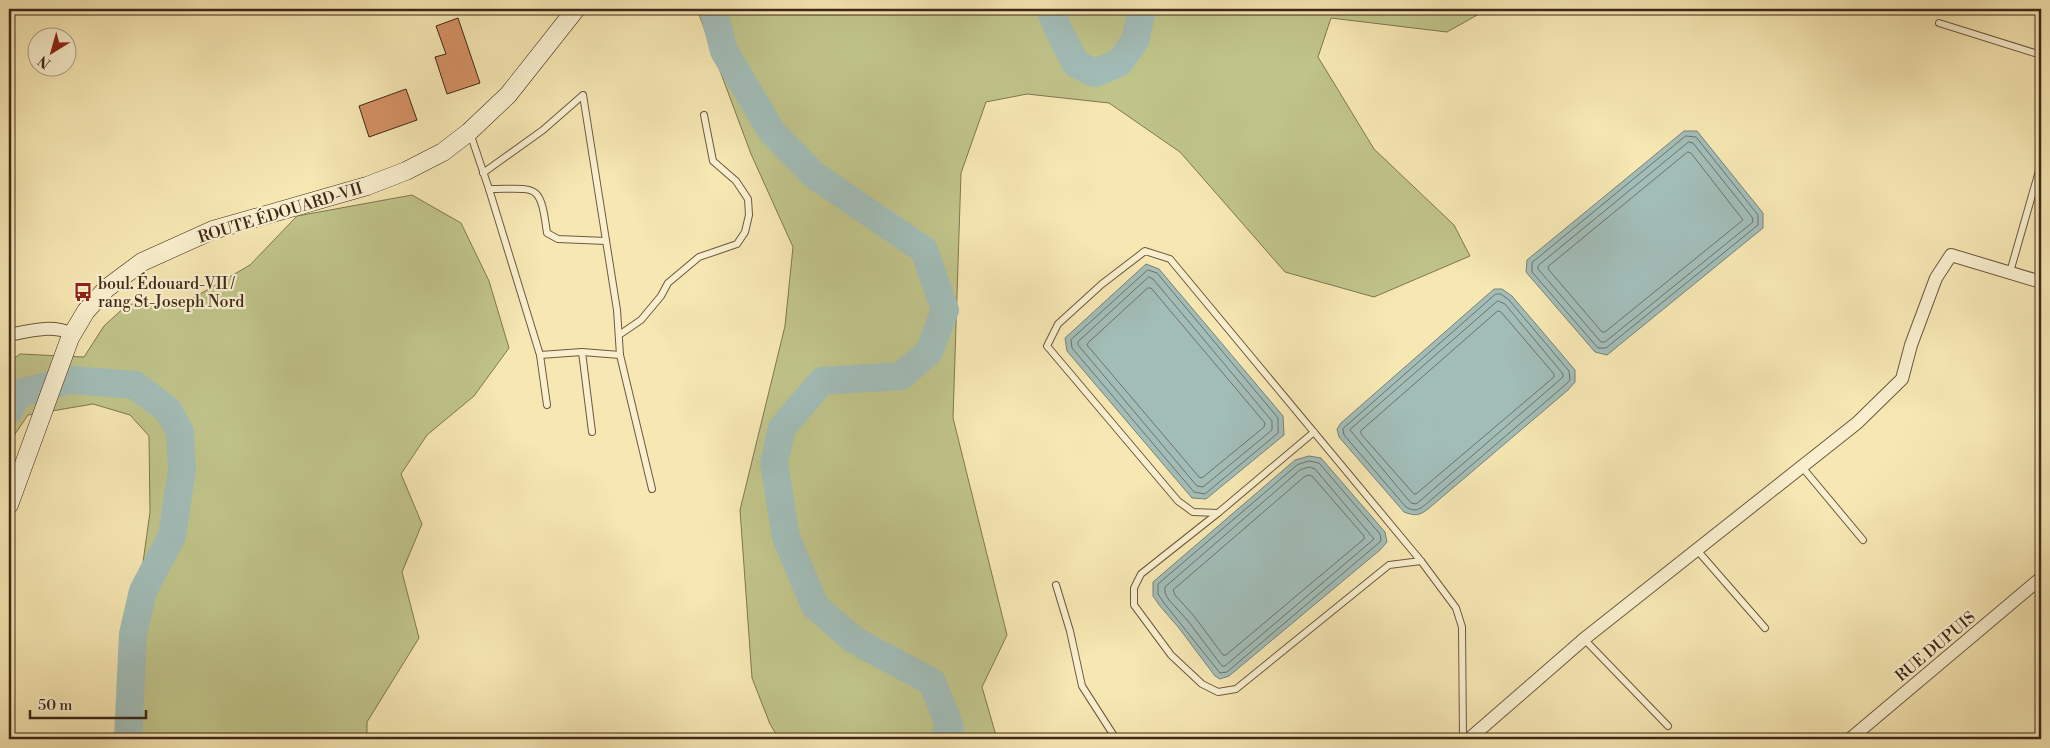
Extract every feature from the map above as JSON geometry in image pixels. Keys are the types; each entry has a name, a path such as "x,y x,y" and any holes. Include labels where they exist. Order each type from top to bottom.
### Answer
{"main road":[{"name":"ROUTE ÉDOUARD-VII","path":"9,505 72,334 86,311 107,288 154,256 227,225 394,176 443,152 469,132 516,86 576,9"}],"street":[{"path":"1469,739 1584,639 1857,424 1902,379 1911,346 1936,278 1951,255 2041,282"},
{"path":"9,335 45,329 60,330 72,334"},
{"name":"RUE DUPUIS","path":"1850,739 2041,578"}],"lane":[{"path":"1939,23 2041,55"},
{"path":"483,173 543,130 583,94 617,310 620,355 652,489"},
{"path":"619,335 640,320 661,296 668,282 699,257 737,244 745,232 749,215 748,199 736,181 713,161 704,115"},
{"path":"469,132 489,189 540,355 547,405"},
{"path":"2010,272 2041,164"},
{"path":"489,189 531,189 539,195 544,208 547,234 558,239 606,241"},
{"path":"1218,513 1193,512 1178,501 1047,346 1058,324 1102,284 1145,251 1170,260 1421,561 1456,608 1462,627 1463,739"},
{"path":"540,355 582,352 620,355"},
{"path":"582,352 592,432"},
{"path":"1314,432 1218,513 1141,574 1134,588 1134,606 1171,654 1202,684 1218,692 1236,689 1389,565 1421,561"},
{"path":"1802,467 1862,540"},
{"path":"1697,550 1765,628"},
{"path":"1056,585 1070,631 1082,686 1116,739"},
{"path":"1584,639 1668,726"}],"green space":[{"path":"697,9 1488,9 1447,32 1331,18 1318,57 1374,149 1454,225 1470,256 1374,297 1285,272 1180,152 1109,103 1027,94 986,102 961,173 953,418 1007,635 982,687 997,739 779,739 770,724 752,678 740,510 785,326 793,247 751,154"},
{"path":"412,195 461,223 489,281 509,348 474,396 427,435 401,474 422,524 402,572 419,638 367,722 367,739 114,739 123,706 150,512 149,436 130,415 93,404 28,415 9,443 9,362 20,354 84,357 104,326 128,304 181,305 250,265 297,216"}],"water":[{"path":"1684,131 1697,131 1763,213 1763,228 1607,355 1595,352 1526,272 1527,260"},
{"path":"1146,264 1159,269 1283,416 1284,435 1206,499 1192,498 1067,351 1065,338"},
{"path":"1494,289 1502,289 1512,296 1575,370 1575,382 1428,509 1417,515 1404,512 1339,437 1337,429 1341,423"},
{"path":"1309,456 1321,458 1385,532 1387,542 1380,550 1229,676 1220,679 1215,676 1153,596 1153,582 1295,460"}],"building":[{"path":"458,18 480,83 447,94 435,57 446,54 436,26"},
{"path":"406,89 417,120 369,137 359,106"}],"waterway":[{"path":"713,9 724,51 772,132 814,175 924,250 945,310 929,352 901,376 822,381 782,428 774,463 786,537 815,606 854,640 932,682 950,727 943,739"},
{"path":"1050,9 1076,64 1095,73 1119,63 1135,41 1142,9"},
{"path":"9,410 19,393 71,380 135,385 168,410 180,432 182,469 172,536 143,591 133,634 128,739"}],"place":[{"name":"boul. Édouard-VII / rang St-Joseph Nord","path":"83,292"}]}
